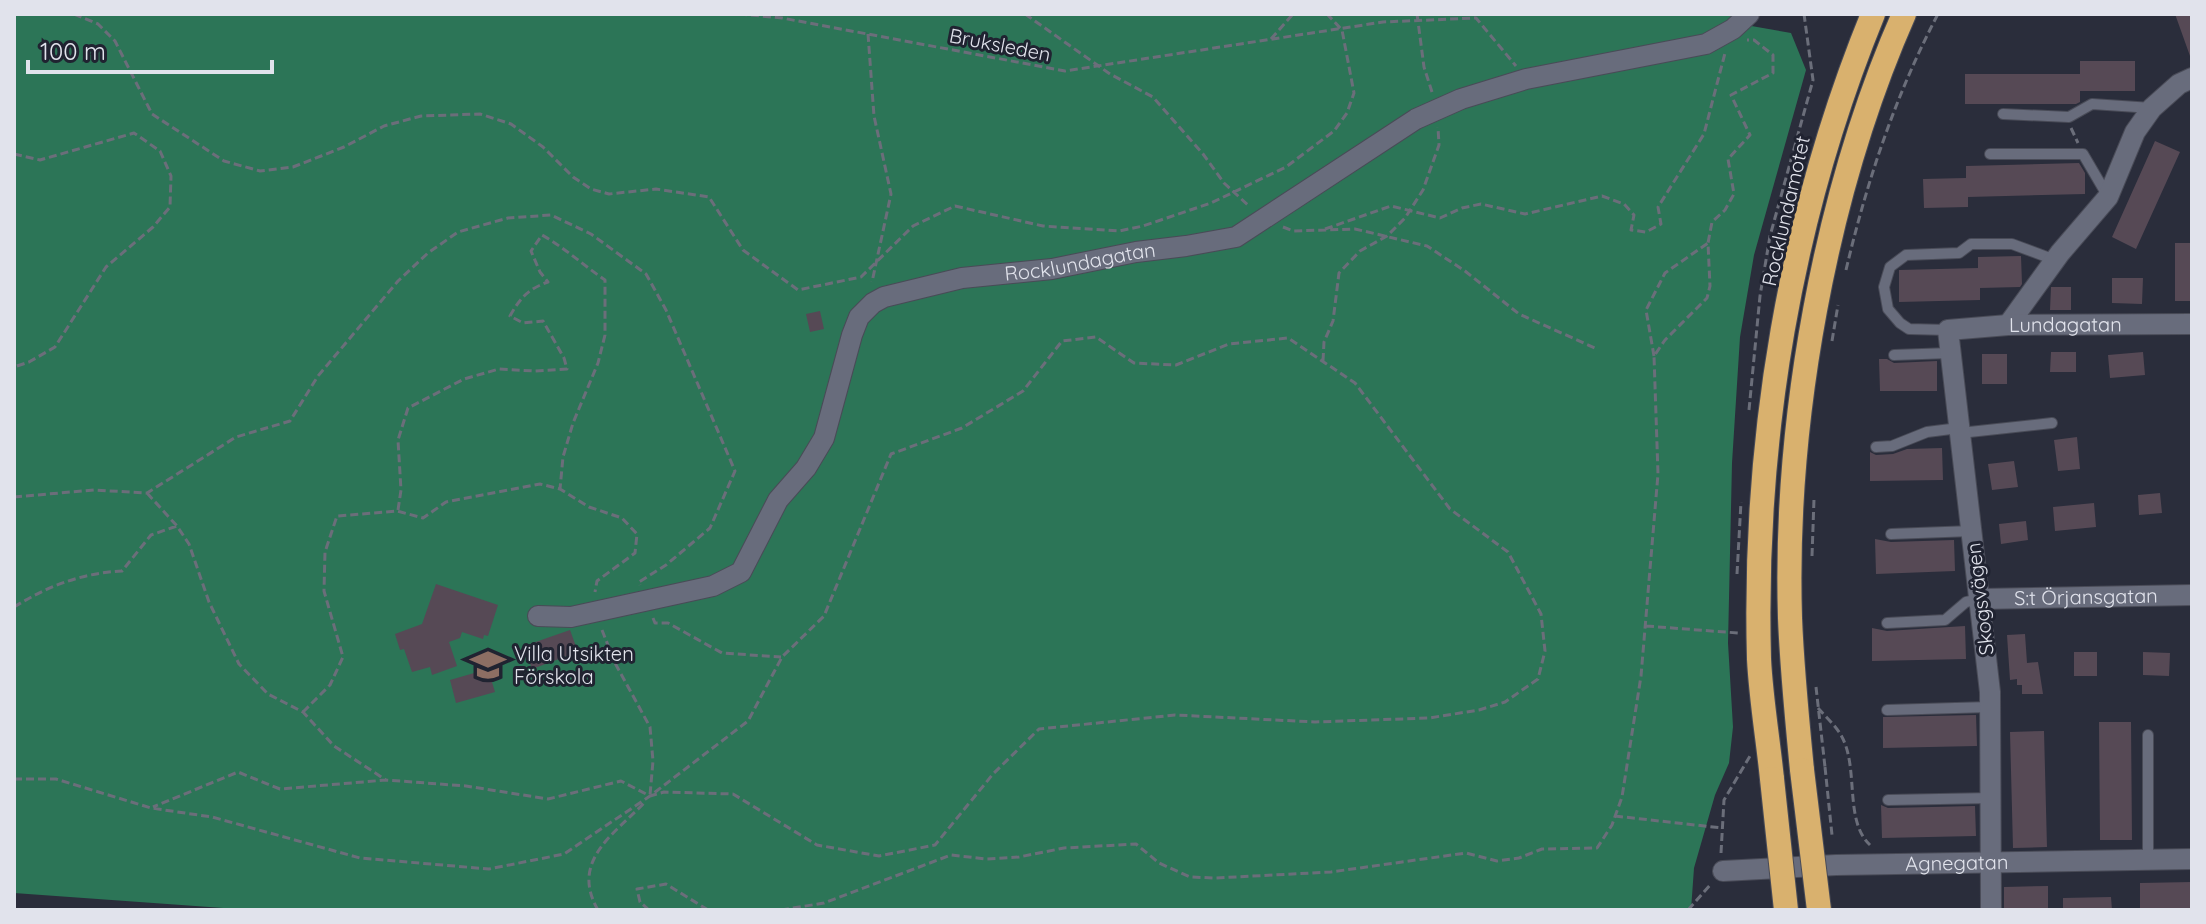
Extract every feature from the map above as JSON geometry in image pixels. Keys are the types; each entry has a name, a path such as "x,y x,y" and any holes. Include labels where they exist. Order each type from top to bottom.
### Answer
{"highway":[{"path":"1819,910 1814,768 1790,618 1793,508 1805,372 1825,261 1868,102 1904,14"},
{"path":"1868,102 1920,14"},
{"name":"Rocklundamotet","path":"1786,910 1759,663 1763,486 1772,404 1801,240 1832,123 1867,21"}],"street":[{"name":"Rocklundagatan","path":"873,303 905,290 962,278 1052,269 1236,237 1416,119 1461,99 1526,79 1706,44 1733,29 1749,14"},
{"path":"2008,325 2055,260 2108,197 2135,132 2152,108 2179,84 2192,78"},
{"path":"538,616 571,617 713,586 741,572 778,500 806,468 824,438 852,335 859,317 873,303"},
{"name":"Lundagatan","path":"1949,340 2008,325 2192,324"},
{"name":"Skogsvägen","path":"1949,340 1990,707 1991,910"},
{"name":"S:t Örjansgatan","path":"1980,599 2192,595"},
{"name":"Agnegatan","path":"1723,871 2192,859"}],"lane":[{"path":"2003,114 2066,117 2092,104 2152,108"},
{"path":"1990,154 2083,154 2108,197"},
{"path":"1949,340 1909,329 1888,309 1884,287 1890,267 1906,255 1959,253 1971,244 2012,244 2055,260"},
{"path":"1894,355 1949,340"},
{"path":"1876,447 1892,446 1927,432 2052,423"},
{"path":"1891,534 1972,531"},
{"path":"1887,623 1945,620 1966,602 1980,599"},
{"path":"1887,710 1990,707"},
{"path":"2148,735 2148,860"},
{"path":"1888,800 1991,798"}],"path":[{"path":"74,14 98,24 115,41 152,114 224,161 260,171 293,167 344,147 384,126 421,116 480,114 511,124 591,189 609,194 656,189 709,197 743,250 798,290 861,277 913,226 955,206 1043,226 1119,231 1157,221 1234,192 1286,167 1334,131 1347,113 1354,93 1342,30 1327,14"},
{"name":"Bruksleden","path":"739,14 782,18 1065,71 1383,22 1476,18 1526,79"},
{"path":"1025,14 1099,66 1153,97 1234,192 1263,220 1293,231 1355,229 1427,246 1465,271 1519,314 1595,348"},
{"path":"1271,39 1293,14"},
{"path":"1804,14 1813,80"},
{"path":"1843,280 1877,154 1910,68 1938,14"},
{"path":"868,34 874,116 891,194 872,281 873,303"},
{"path":"1654,356 1665,340 1707,298 1710,286 1708,243 1712,222 1725,210 1734,194 1728,159 1750,135 1731,95 1773,73 1773,55 1754,40 1744,39"},
{"path":"1325,229 1391,206 1440,218 1481,204 1525,214 1602,196 1624,204 1634,215 1631,230 1646,232 1661,224 1658,207 1704,134 1728,48"},
{"path":"2066,117 2083,154"},
{"path":"14,154 40,160 134,133 160,151 171,176 170,207 153,227 106,267 55,347 14,367"},
{"path":"14,497 94,490 147,493 236,437 290,421 318,376 398,281 428,253 458,232 508,218 551,215 591,234 646,274 666,310 735,471 710,528 666,565 639,582 655,623 668,623 722,653 782,657"},
{"path":"397,511 401,490 398,440 408,408 464,379 499,369 567,369 543,321 523,323 510,316 518,301 531,288 548,282 531,251 542,235 563,247 605,280 605,335 598,363 566,446 560,489"},
{"path":"1323,361 1324,342 1333,321 1339,273 1360,251 1387,236"},
{"path":"781,910 824,903 951,855 986,859 1019,857 1064,848 1136,844 1159,863 1190,877 1256,877 1344,870 1466,853 1497,861 1519,858 1542,849 1597,848 1615,816 1630,761 1646,626 1658,474 1654,356 1646,310 1665,273 1708,243"},
{"path":"1830,353 1840,294"},
{"path":"14,779 56,779 151,808 212,817 360,858 489,869 564,854 650,796 748,721 782,657 824,616 891,454 962,428 1023,391 1062,341 1096,337 1134,363 1176,365 1229,344 1288,338 1355,383 1450,509 1508,552 1541,614 1545,651 1538,679 1505,702 1479,710 1429,718 1315,722 1175,715 1039,729 993,774 935,845 879,856 817,845 733,794 664,792 650,796 605,840 591,861 589,895 598,910"},
{"path":"303,712 330,685 343,657 324,591 325,552 337,516 397,511 423,518 446,502 540,484 560,489 589,507 622,518 637,534 635,553 597,581 592,603 615,663 650,727 653,761 650,796"},
{"path":"147,493 189,544 209,602 239,664 268,694 303,712 334,746 386,780"},
{"path":"1811,558 1814,500"},
{"path":"14,607 39,591 66,581 94,572 122,571 151,535 177,526"},
{"path":"1646,626 1738,633"},
{"path":"1814,768 1818,708 1815,678"},
{"path":"1818,708 1843,738 1854,787 1856,825 1864,839 1883,856 1879,865"},
{"path":"1688,910 1723,871 1720,850 1724,800 1750,756"},
{"path":"151,808 238,772 280,789 386,780 466,786 548,799 621,781 650,796"},
{"path":"1615,816 1722,828"},
{"path":"649,910 640,902 637,889 666,884 708,910"}],"green space":[{"path":"14,14 1746,14 1740,24 1791,33 1806,70 1754,255 1740,337 1732,463 1728,643 1733,727 1729,763 1715,795 1694,868 1691,910 251,910 14,893"}],"building":[{"path":"2175,14 2192,14 2192,56 2190,56"},
{"path":"2080,61 2135,61 2135,91 2080,91 2080,102 2076,104 1965,104 1965,74 2080,74"},
{"path":"2155,141 2180,152 2136,249 2112,237"},
{"path":"2079,163 2085,173 2085,194 1968,197 1968,207 1924,208 1923,179 1966,178 1966,166"},
{"path":"2175,243 2192,243 2192,301 2175,301"},
{"path":"2021,256 2020,287 1980,288 1980,300 1899,302 1899,270 1978,268 1978,257"},
{"path":"2112,278 2143,278 2142,304 2112,303"},
{"path":"2051,287 2071,287 2071,310 2050,310"},
{"path":"820,311 824,329 810,332 806,314"},
{"path":"2051,352 2076,352 2076,372 2050,372"},
{"path":"2143,352 2145,375 2110,378 2108,355"},
{"path":"1982,354 2007,354 2007,384 1982,384"},
{"path":"1879,359 1894,363 1937,361 1937,391 1880,391"},
{"path":"2077,437 2080,469 2058,471 2054,440"},
{"path":"1942,448 1943,480 1870,481 1870,452 1876,455 1907,449"},
{"path":"2014,461 2018,487 1992,490 1988,464"},
{"path":"2160,493 2162,513 2139,515 2138,495"},
{"path":"2094,503 2096,527 2055,531 2053,507"},
{"path":"2026,521 2028,540 2001,544 1999,524"},
{"path":"1875,539 1891,542 1954,540 1955,571 1876,574"},
{"path":"436,584 498,605 488,636 484,635 483,639 462,632 460,638 449,642 457,666 432,675 430,667 412,672 395,634 422,624"},
{"path":"1965,626 1966,659 1872,661 1872,628 1887,631"},
{"path":"570,630 578,652 532,669 524,646"},
{"path":"2025,634 2027,663 2038,662 2043,694 2022,694 2022,685 2017,685 2017,679 2010,680 2007,635"},
{"path":"2074,652 2097,652 2097,676 2074,676"},
{"path":"2143,652 2170,653 2169,676 2143,675"},
{"path":"488,669 495,692 456,703 450,680"},
{"path":"1976,715 1977,746 1883,748 1883,717"},
{"path":"2099,722 2131,722 2132,840 2100,840"},
{"path":"2044,731 2047,847 2013,848 2010,732"},
{"path":"1881,805 1888,808 1975,806 1976,836 1882,838"},
{"path":"2192,882 2192,909 2140,910 2140,883"},
{"path":"2048,886 2048,910 2004,910 2004,887"},
{"path":"2111,897 2112,910 2063,910 2063,898"}],"place":[{"name":"Villa Utsikten Förskola","path":"488,665"}]}
